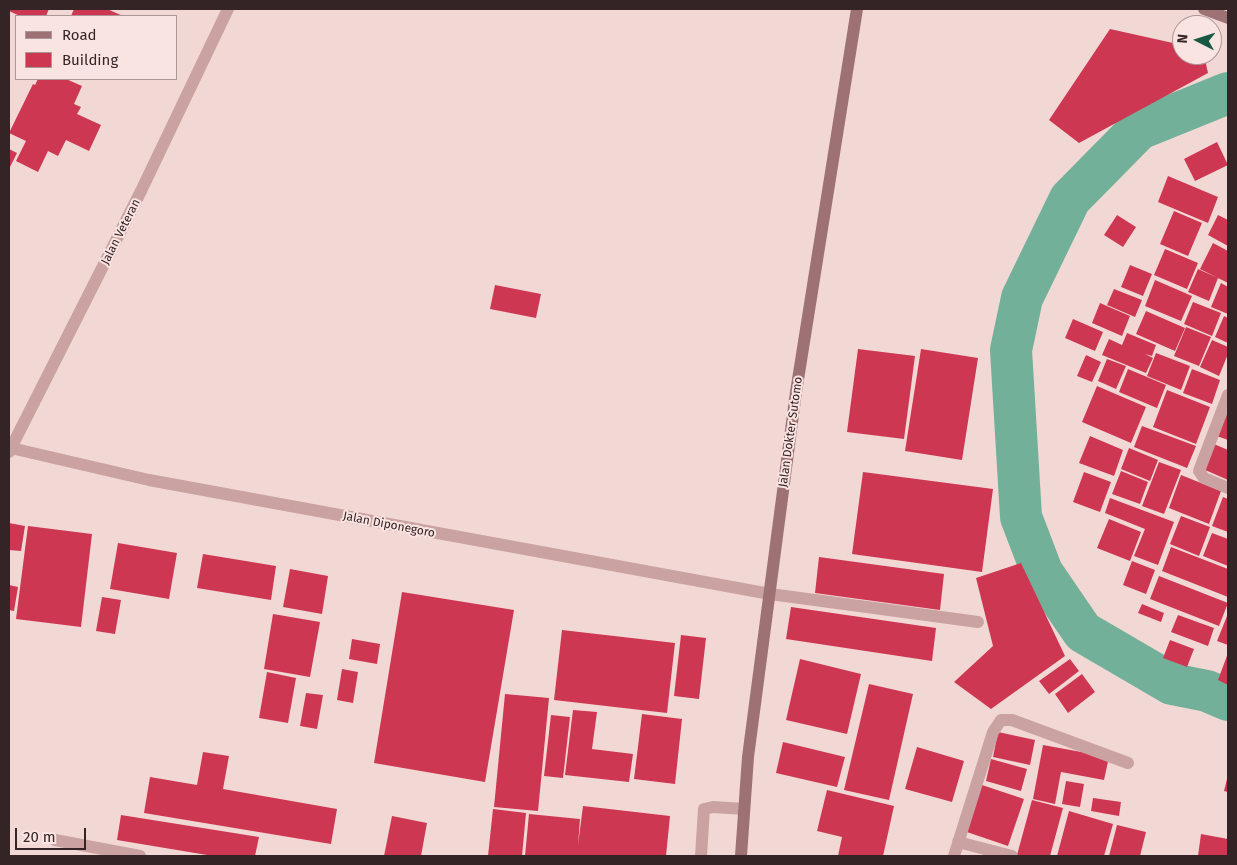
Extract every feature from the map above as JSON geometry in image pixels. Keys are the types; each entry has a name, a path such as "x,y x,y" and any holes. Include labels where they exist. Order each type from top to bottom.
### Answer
{"main road":[{"name":"Jalan Dokter Sutomo","path":"741,856 748,757 796,392 857,9"},
{"path":"1204,9 1228,18"}],"street":[{"name":"Jalan Veteran","path":"10,450 137,199 228,9"},
{"path":"1228,395 1199,471 1204,478 1228,488"},
{"name":"Jalan Diponegoro","path":"10,450 149,480 770,594 978,622"},
{"path":"954,856 995,726 1000,720 1012,720 1128,763"},
{"path":"700,856 704,809 713,807 744,809"},
{"path":"55,840 140,856"},
{"path":"958,842 1012,856"}],"building":[{"path":"9,9 49,9 46,15 18,15 9,11"},
{"path":"74,9 107,9 121,15 71,15"},
{"path":"1110,29 1172,43 1172,65 1206,65 1208,73 1079,143 1049,120"},
{"path":"38,80 68,80 82,86 74,104 81,107 77,114 101,125 89,151 66,140 58,156 48,151 38,172 16,161 26,141 9,133 33,84 35,85"},
{"path":"1217,142 1228,165 1195,181 1184,159"},
{"path":"9,149 17,153 9,169"},
{"path":"1168,176 1218,197 1208,223 1158,202"},
{"path":"1174,211 1202,223 1188,256 1160,244"},
{"path":"1117,215 1136,227 1123,247 1104,235"},
{"path":"1218,215 1228,220 1228,246 1208,235"},
{"path":"1213,243 1228,251 1228,283 1200,269"},
{"path":"1165,249 1198,263 1187,289 1154,275"},
{"path":"1130,265 1152,274 1143,296 1121,287"},
{"path":"1198,269 1218,278 1209,301 1188,292"},
{"path":"1155,280 1192,296 1181,321 1145,306"},
{"path":"1221,283 1228,287 1228,314 1211,307"},
{"path":"495,285 541,294 536,318 490,309"},
{"path":"1114,289 1142,300 1135,317 1107,305"},
{"path":"1193,302 1221,313 1212,336 1184,324"},
{"path":"1100,303 1130,316 1122,336 1092,323"},
{"path":"1146,311 1185,328 1175,351 1136,334"},
{"path":"1224,316 1228,318 1228,343 1215,337"},
{"path":"1073,319 1103,332 1095,351 1065,338"},
{"path":"1186,327 1211,337 1199,366 1174,356"},
{"path":"1127,333 1156,345 1152,356 1145,354 1153,358 1146,373 1102,355 1109,339 1122,345"},
{"path":"1212,340 1228,347 1228,354 1219,376 1200,367"},
{"path":"858,349 915,356 904,439 847,432"},
{"path":"921,349 978,358 962,460 905,451"},
{"path":"1156,353 1190,366 1181,390 1147,376"},
{"path":"1086,355 1101,362 1092,382 1077,376"},
{"path":"1107,359 1126,366 1116,389 1098,381"},
{"path":"1128,369 1166,385 1157,408 1119,392"},
{"path":"1192,369 1220,380 1212,404 1183,393"},
{"path":"1097,386 1146,407 1131,443 1082,422"},
{"path":"1167,390 1210,407 1196,444 1153,427"},
{"path":"1228,402 1228,440 1214,435"},
{"path":"1142,426 1196,446 1187,468 1134,447"},
{"path":"1090,436 1123,450 1114,476 1079,463"},
{"path":"1214,444 1228,450 1228,480 1203,469"},
{"path":"1129,448 1158,460 1150,481 1121,469"},
{"path":"1159,462 1181,470 1164,514 1142,506"},
{"path":"1121,471 1148,482 1140,504 1112,494"},
{"path":"863,472 993,489 982,572 852,554"},
{"path":"1084,472 1111,482 1100,512 1073,502"},
{"path":"1181,475 1221,491 1209,524 1169,508"},
{"path":"1223,497 1228,499 1228,532 1212,526"},
{"path":"1110,498 1174,522 1158,565 1134,556 1145,529 1105,513"},
{"path":"1181,516 1210,527 1199,556 1170,544"},
{"path":"1109,519 1141,532 1130,561 1097,548"},
{"path":"9,523 25,526 21,551 9,550"},
{"path":"28,526 92,534 81,627 16,619"},
{"path":"1212,533 1228,539 1228,566 1203,556"},
{"path":"118,543 177,553 169,599 110,589"},
{"path":"1171,547 1228,569 1228,597 1162,571"},
{"path":"203,554 276,566 271,600 197,588"},
{"path":"819,557 944,574 940,610 815,593"},
{"path":"1132,561 1155,570 1146,594 1123,585"},
{"path":"1021,563 1065,656 991,709 954,682 993,646 976,578"},
{"path":"290,569 328,576 322,614 283,607"},
{"path":"1159,576 1228,603 1219,626 1150,599"},
{"path":"9,585 18,587 14,611 9,610"},
{"path":"402,592 514,610 485,782 374,763"},
{"path":"102,597 121,600 115,634 96,631"},
{"path":"1142,604 1164,613 1161,622 1138,613"},
{"path":"791,607 936,628 932,661 786,639"},
{"path":"273,614 320,622 310,677 264,669"},
{"path":"1178,615 1214,628 1208,646 1171,632"},
{"path":"1228,616 1228,645 1217,641"},
{"path":"562,630 675,643 667,713 554,700"},
{"path":"681,635 706,638 699,699 674,696"},
{"path":"352,639 380,644 377,664 349,659"},
{"path":"1170,640 1194,649 1187,667 1163,658"},
{"path":"1228,653 1228,685 1218,680"},
{"path":"800,659 861,674 847,734 786,720"},
{"path":"1070,659 1079,671 1049,694 1039,681"},
{"path":"342,669 358,672 353,703 337,700"},
{"path":"267,672 296,678 288,723 259,718"},
{"path":"1082,674 1095,692 1068,713 1055,694"},
{"path":"869,684 913,694 889,800 844,790"},
{"path":"306,693 323,695 317,729 300,726"},
{"path":"505,694 549,698 538,811 494,807"},
{"path":"573,710 597,712 592,749 633,754 629,782 565,775"},
{"path":"642,714 682,719 675,784 634,779"},
{"path":"551,715 570,717 563,778 544,776"},
{"path":"998,732 1035,740 1030,765 993,757"},
{"path":"783,742 845,757 837,787 776,773"},
{"path":"1043,745 1109,757 1104,780 1061,772 1055,804 1033,799"},
{"path":"917,747 964,761 952,802 905,789"},
{"path":"203,752 229,756 223,789 337,809 331,844 144,813 150,777 197,785"},
{"path":"991,759 1027,769 1021,791 986,781"},
{"path":"1228,775 1228,792 1224,791"},
{"path":"1066,781 1084,784 1080,807 1062,804"},
{"path":"979,784 1024,799 1008,846 964,831"},
{"path":"827,790 894,806 883,856 838,856 842,837 817,831"},
{"path":"1093,798 1121,802 1119,816 1091,811"},
{"path":"1032,800 1063,808 1050,856 1017,855"},
{"path":"583,806 670,816 666,856 525,856 529,814 580,819 578,845"},
{"path":"493,809 526,813 522,856 488,856"},
{"path":"1069,811 1113,824 1104,856 1057,856"},
{"path":"121,815 259,837 255,856 213,856 117,840"},
{"path":"392,816 427,823 421,856 384,856"},
{"path":"1117,825 1146,832 1140,856 1109,856"},
{"path":"1201,834 1228,839 1228,856 1198,856"}],"waterway":[{"path":"1228,93 1139,129 1070,199 1022,298 1011,350 1021,517 1042,572 1083,632 1172,684 1207,691 1228,700"}]}
